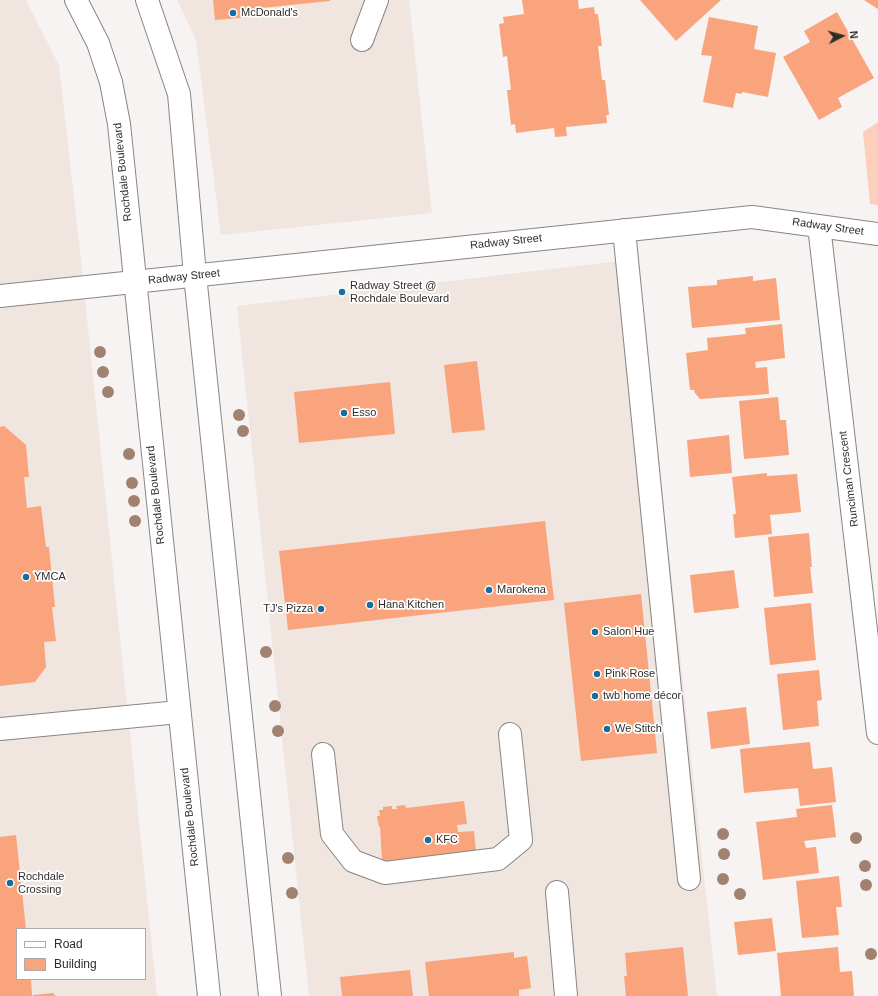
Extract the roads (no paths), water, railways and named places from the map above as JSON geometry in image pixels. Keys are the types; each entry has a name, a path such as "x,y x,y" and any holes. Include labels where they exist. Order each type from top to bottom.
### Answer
{"main road":[{"name":"Rochdale Boulevard","path":"76,0 98,43 111,82 119,124 134,282 209,996"},
{"path":"147,0 178,94 195,275 270,996"},
{"path":"362,40 377,0"},
{"name":"Radway Street","path":"0,296 752,217 878,234"},
{"name":"Runciman Crescent","path":"819,226 878,726"},
{"path":"624,230 689,879"},
{"path":"0,729 179,712"},
{"path":"323,754 332,834 353,861 385,873 498,859 521,840 510,734"},
{"path":"557,892 566,996"}],"place":[{"name":"McDonald's","path":"233,13"},
{"name":"Radway Street @ Rochdale Boulevard","path":"342,292"},
{"name":"Esso","path":"344,413"},
{"name":"YMCA","path":"26,577"},
{"name":"Marokena","path":"489,590"},
{"name":"Hana Kitchen","path":"370,605"},
{"name":"TJ's Pizza","path":"321,609"},
{"name":"Salon Hue","path":"595,632"},
{"name":"Pink Rose","path":"597,674"},
{"name":"twb home décor","path":"595,696"},
{"name":"We Stitch","path":"607,729"},
{"name":"KFC","path":"428,840"},
{"name":"Rochdale Crossing","path":"10,883"}]}
